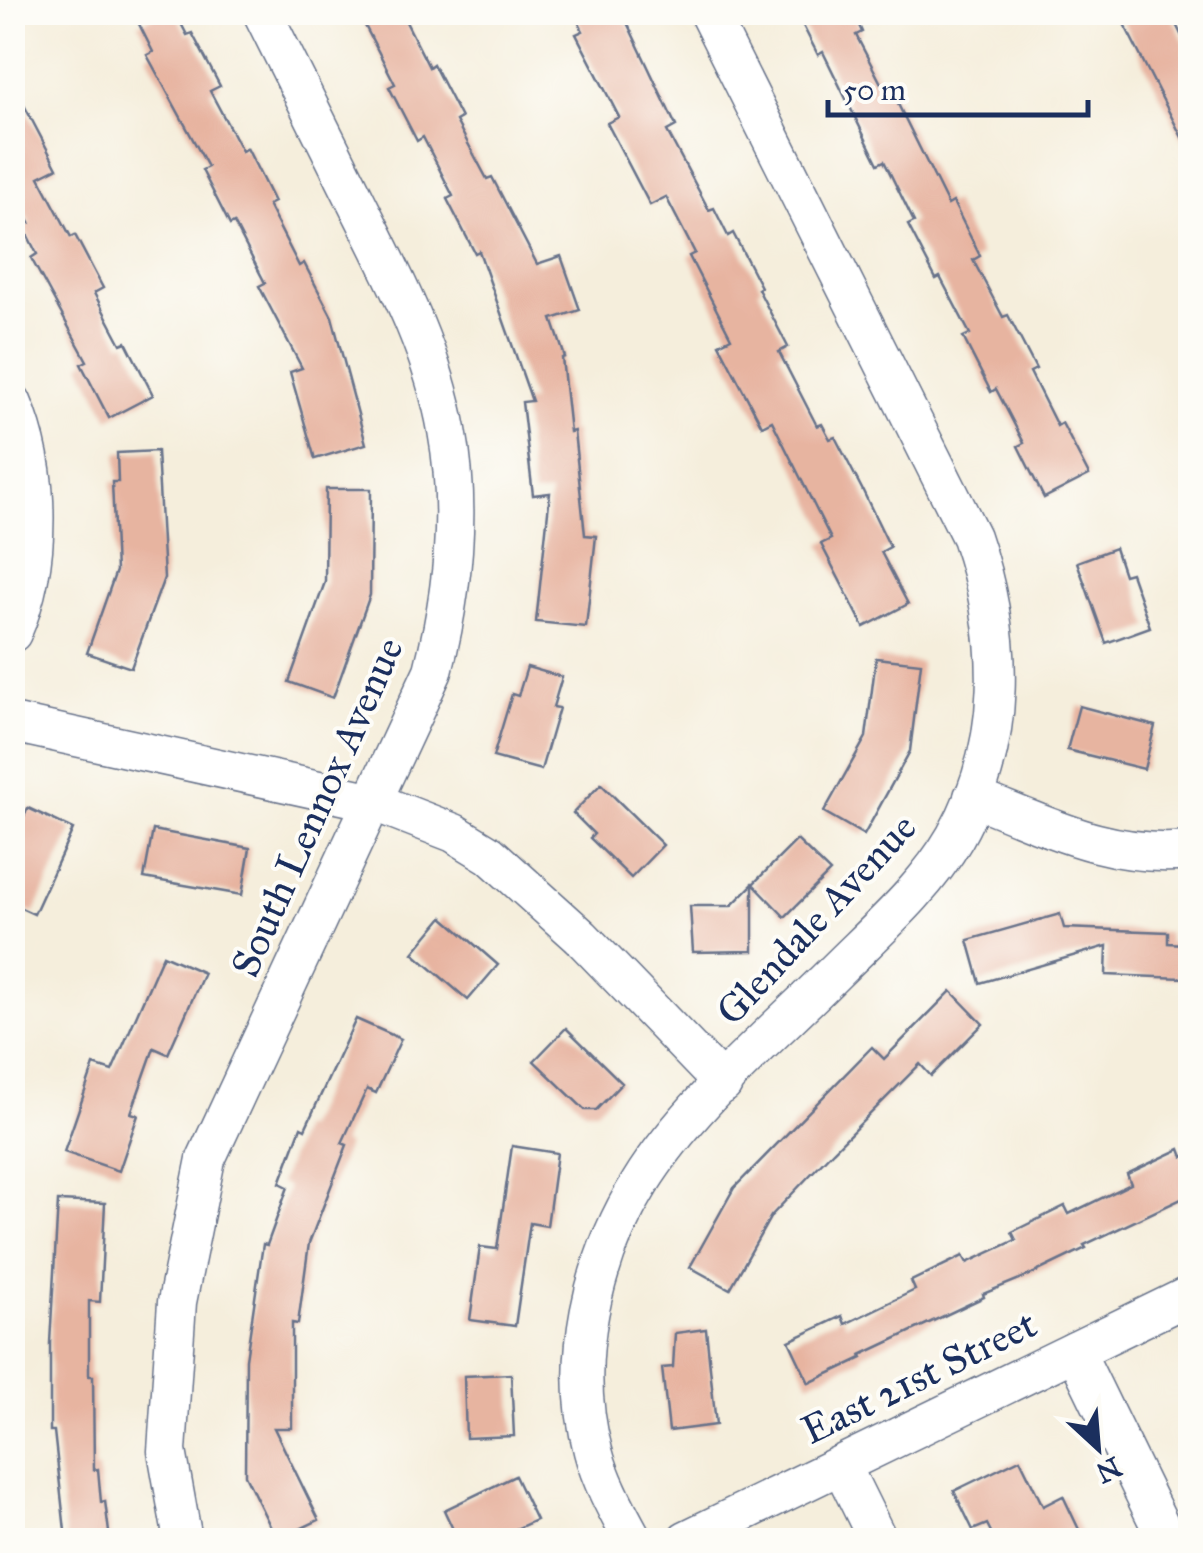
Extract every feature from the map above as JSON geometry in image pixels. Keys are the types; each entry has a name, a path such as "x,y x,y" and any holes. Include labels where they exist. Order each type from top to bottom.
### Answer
{"street":[{"name":"South Lennox Avenue","path":"183,1540 168,1432 177,1302 206,1159 433,671 447,615 455,550 447,430 413,316 262,12"},
{"name":"Glendale Avenue","path":"633,1540 593,1451 583,1385 586,1325 612,1239 640,1183 680,1130 897,910 954,838 973,797 994,720 998,672 992,614 971,537 708,12"},
{"path":"12,402 26,444 32,499 32,559 20,616 12,633"},
{"path":"12,722 374,802 454,834 490,855 581,938 724,1084"},
{"path":"973,797 1082,840 1124,852 1155,855 1190,851"},
{"name":"East 21st Street","path":"686,1540 1190,1295"},
{"path":"1075,1351 1167,1540"},
{"path":"841,1465 878,1540"}],"building":[{"path":"162,12 175,12 187,35 192,33 220,86 210,91 242,151 247,148 274,202 268,205 299,266 304,263 332,317 366,444 315,459 290,372 302,368 259,286 265,283 202,170 208,167 147,55 153,52 139,24"},
{"path":"358,12 401,12 461,118 456,121 487,179 492,177 537,264 561,256 580,310 552,319 565,357 562,358 570,432 574,431 585,535 596,536 586,627 536,622 550,493 533,495 522,402 532,401 479,251 475,253 447,199 453,196 423,137 417,141 389,87 395,84"},
{"path":"573,12 622,12 676,126 667,131 709,210 714,208 728,236 733,233 788,347 779,352 817,426 822,424 830,439 835,437 890,547 881,552 908,604 864,627 821,544 831,539 772,421 762,426 719,344 731,338 689,256 695,253 666,197 650,205 607,123 619,117 576,34 583,31"},
{"path":"796,12 853,12 862,32 856,35 886,93 891,90 948,205 953,202 980,256 973,260 1036,369 1030,372 1057,426 1062,423 1089,475 1044,498 1018,446 1024,443 996,389 991,392 963,337 970,334 908,225 914,222 884,161 878,164 823,52 818,55"},
{"path":"1118,12 1170,12 1190,53 1190,153"},
{"path":"12,82 57,168 39,177 103,288 94,293 121,344 126,342 153,395 109,418 81,364 87,361 31,258 37,254 23,226 30,223 12,191"},
{"path":"157,451 164,578 131,668 87,653 116,571 112,482 118,482 117,453"},
{"path":"326,489 371,489 370,595 333,698 289,682 325,582"},
{"path":"1115,548 1124,575 1131,573 1150,627 1106,643 1077,562"},
{"path":"876,658 921,663 910,751 864,835 824,812 866,737"},
{"path":"527,667 562,677 553,707 559,708 541,770 493,757 512,694 518,696"},
{"path":"1079,706 1155,726 1144,769 1067,750"},
{"path":"601,784 663,845 631,878 590,838 594,834 573,813"},
{"path":"28,808 73,829 34,914 12,904 12,842"},
{"path":"153,830 250,848 242,895 144,878"},
{"path":"797,840 830,872 785,917 753,884"},
{"path":"753,884 753,951 693,952 690,906 731,906"},
{"path":"1060,914 1064,928 1168,932 1168,943 1184,944 1183,978 1106,975 1107,946 980,983 968,940"},
{"path":"443,917 498,965 468,1000 413,953"},
{"path":"163,955 204,973 168,1054 154,1048 131,1113 138,1115 119,1171 64,1152 94,1065 112,1071"},
{"path":"951,991 983,1024 931,1076 920,1064 833,1151 771,1216 730,1289 690,1267 734,1188 872,1047 884,1059"},
{"path":"356,1019 401,1039 376,1093 367,1089 342,1143 347,1145 309,1243 298,1324 292,1323 292,1428 274,1428 319,1520 277,1540 245,1475 246,1359 263,1244 267,1245 288,1187 280,1183 301,1127 305,1129"},
{"path":"566,1028 622,1083 596,1110 585,1110 534,1061"},
{"path":"512,1146 557,1153 547,1226 530,1223 515,1326 470,1320 480,1247 497,1249"},
{"path":"1180,1149 1183,1157 1190,1153 1190,1195 809,1383 789,1341 842,1316 845,1324 915,1290 911,1281 963,1256 967,1263 1016,1240 1012,1232 1065,1206 1069,1214 1131,1184 1127,1174"},
{"path":"58,1201 105,1203 100,1302 89,1301 89,1376 93,1376 94,1470 98,1469 110,1540 66,1540 54,1431 50,1431 50,1343"},
{"path":"706,1329 716,1425 669,1431 662,1368 673,1367 675,1333"},
{"path":"511,1374 514,1436 466,1438 464,1376"},
{"path":"1020,1459 1043,1506 1063,1496 1084,1540 995,1540 987,1524 973,1530 954,1491"},
{"path":"515,1476 536,1520 492,1540 458,1540 444,1510"}]}
